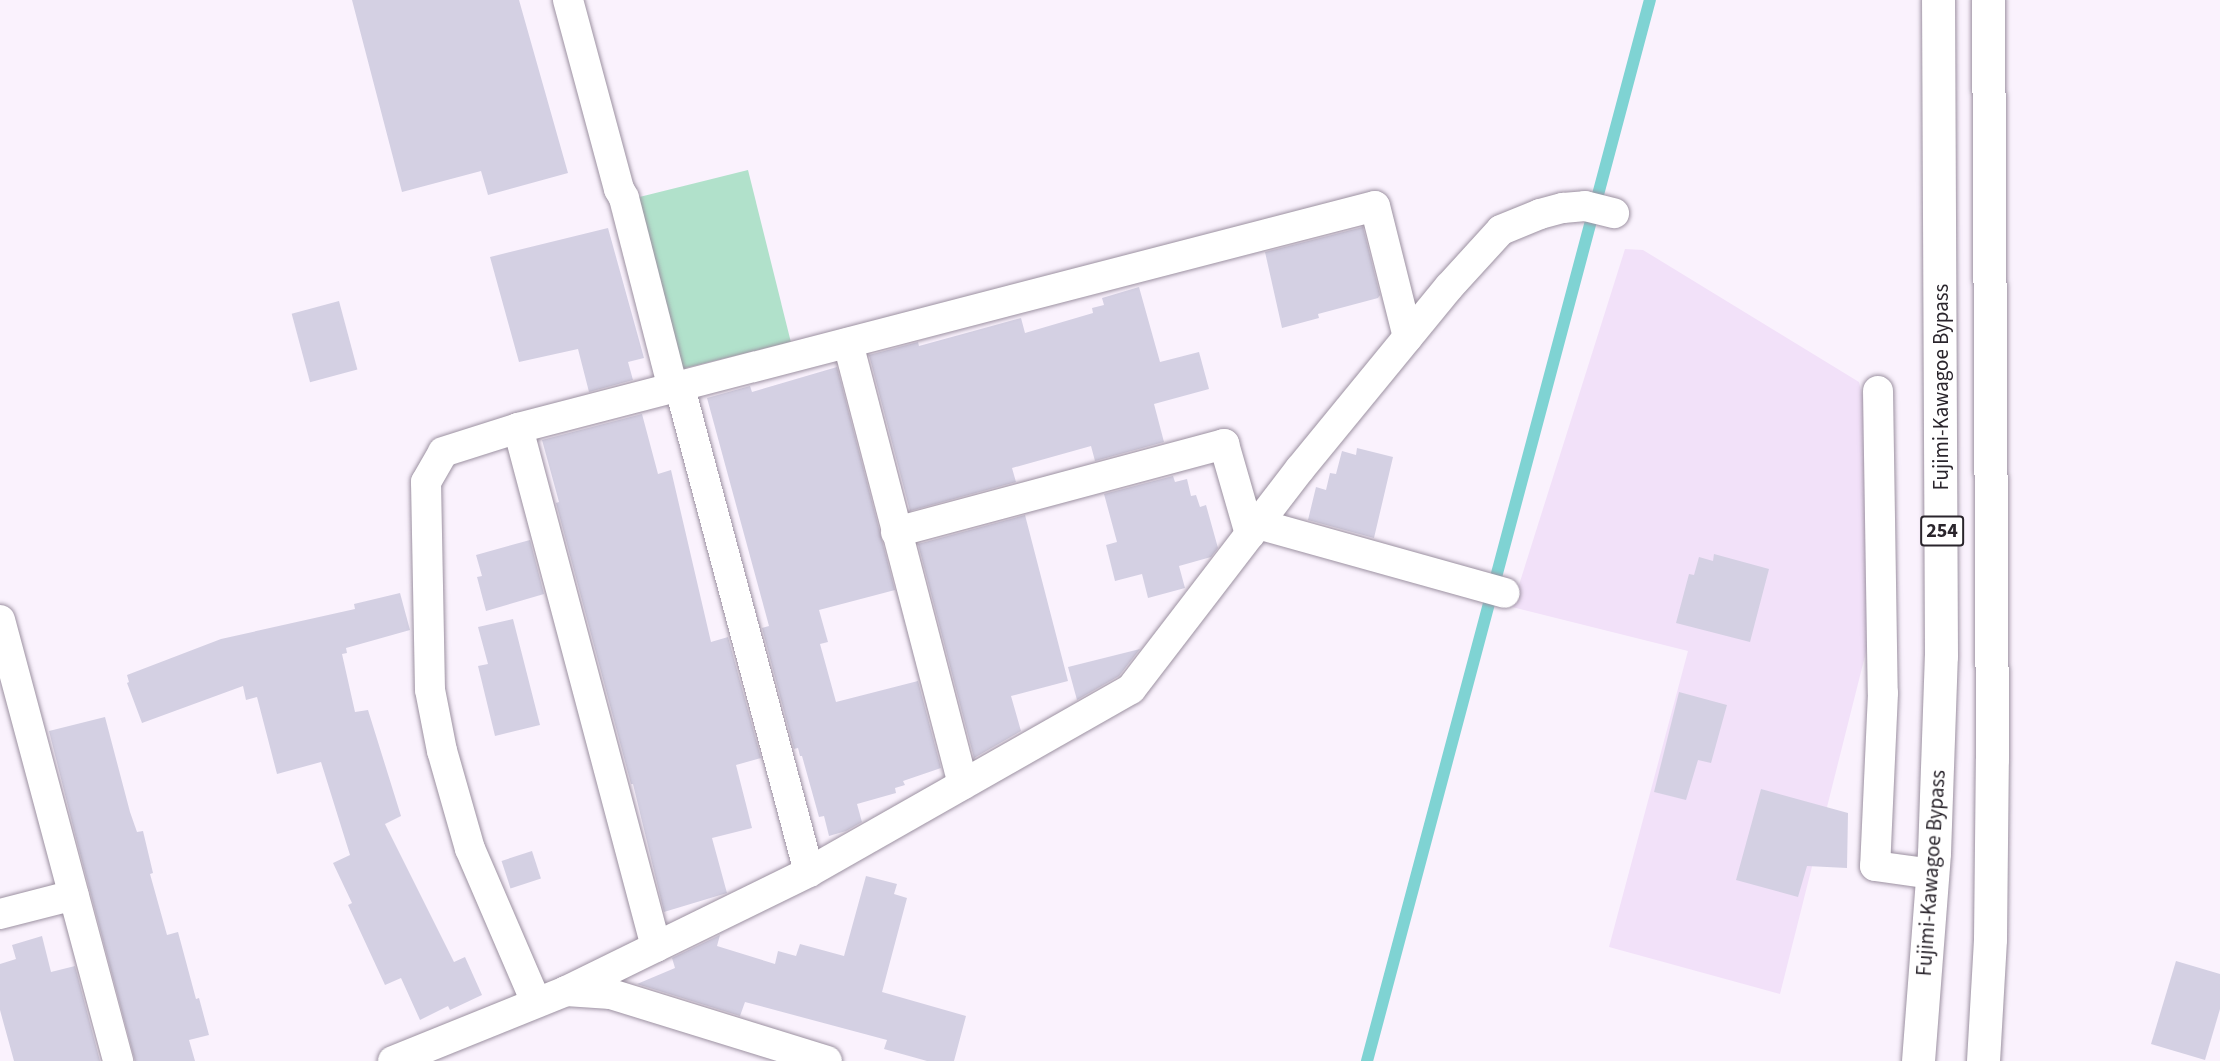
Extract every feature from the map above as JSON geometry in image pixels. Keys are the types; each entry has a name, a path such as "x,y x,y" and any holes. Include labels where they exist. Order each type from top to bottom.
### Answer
{"highway":[{"name":"Fujimi-Kawagoe Bypass","path":"1917,1061 1933,874 1941,656 1938,0"},
{"name":"254","path":"1983,1061 1990,939 1992,759 1988,0"}],"street":[{"path":"568,0 809,872"},
{"path":"536,1002 470,849 442,751 430,690 426,482 443,452 518,428 677,389 1375,206 1408,337"},
{"path":"393,1061 566,991 809,872 1131,689 1254,529 1408,337 1501,230 1540,214 1563,208 1584,206 1614,213"},
{"path":"848,343 963,784"},
{"path":"1878,391 1883,693 1875,866 1933,874"},
{"path":"518,428 656,947"},
{"path":"896,532 1224,444 1254,529"},
{"path":"1254,529 1492,589"},
{"path":"0,620 118,1061"},
{"path":"0,914 74,895"},
{"path":"566,991 611,994 827,1061"}],"shaded area":[{"path":"1625,249 1643,250 1859,382 1864,403 1869,640 1780,994 1609,947 1688,651 1512,607"}],"green space":[{"path":"748,170 791,342 679,370 636,198"}],"building":[{"path":"352,0 519,0 568,173 488,195 481,171 402,192"},
{"path":"1363,227 1380,295 1378,298 1318,314 1319,318 1282,328 1265,252"},
{"path":"608,228 644,358 628,362 633,380 589,392 578,349 519,362 490,257"},
{"path":"1139,287 1160,362 1199,352 1209,389 1154,404 1164,442 1095,461 1091,446 1012,468 1016,482 910,511 869,355 918,342 919,346 1021,318 1025,333 1093,313 1092,308 1104,305 1102,298"},
{"path":"339,301 357,370 310,382 292,314"},
{"path":"837,367 895,590 819,610 828,642 820,644 836,702 918,681 941,768 903,781 905,785 895,788 896,793 857,804 862,822 846,831 829,836 824,816 819,817 802,756 798,748 794,749 762,628 769,626 707,398 750,386 752,392"},
{"path":"642,414 658,474 671,470 711,642 728,637 761,758 736,765 752,828 712,838 727,893 664,912 633,784 631,784 556,503 559,502 542,440"},
{"path":"1357,448 1393,457 1374,538 1308,520 1316,487 1326,490 1330,473 1336,474 1342,451 1356,455"},
{"path":"1173,476 1175,482 1187,479 1191,496 1196,495 1200,507 1206,505 1218,548 1211,557 1179,566 1185,588 1148,598 1142,574 1115,581 1106,545 1117,542 1104,494"},
{"path":"1025,515 1068,681 1011,696 1021,731 974,758 918,544"},
{"path":"530,540 544,594 486,611 477,577 482,576 476,555"},
{"path":"1714,554 1769,569 1750,642 1676,623 1689,574 1694,575 1699,557 1713,561"},
{"path":"400,593 410,630 346,648 347,653 342,654 355,712 368,710 401,816 385,824 454,962 465,957 482,995 450,1010 448,1006 420,1020 401,978 385,985 348,905 352,903 333,863 350,855 321,762 277,774 257,697 246,700 243,686 142,723 127,683 129,682 127,675 221,639 355,609 354,604"},
{"path":"513,619 540,725 495,736 478,666 488,664 478,627"},
{"path":"1140,649 1119,676 1077,700 1068,667"},
{"path":"1679,692 1727,705 1711,763 1698,760 1686,800 1654,792"},
{"path":"105,717 130,812 137,832 143,831 153,873 150,874 167,935 178,932 196,999 199,998 209,1035 189,1040 195,1061 135,1061 78,846 49,731"},
{"path":"1761,789 1848,813 1847,868 1807,866 1798,897 1736,880"},
{"path":"532,851 541,879 511,888 502,861"},
{"path":"866,876 897,884 894,894 907,898 882,992 966,1016 954,1061 927,1061 884,1049 887,1040 745,1002 740,1016 637,984 675,968 672,958 720,935 717,946 775,964 778,951 796,956 800,944 844,956"},
{"path":"42,936 51,972 75,966 100,1061 14,1061 0,1010 0,964 16,959 12,945"},
{"path":"2176,961 2220,974 2220,1009 2205,1060 2151,1044"}],"waterway":[{"path":"1367,1061 1650,0"}]}
